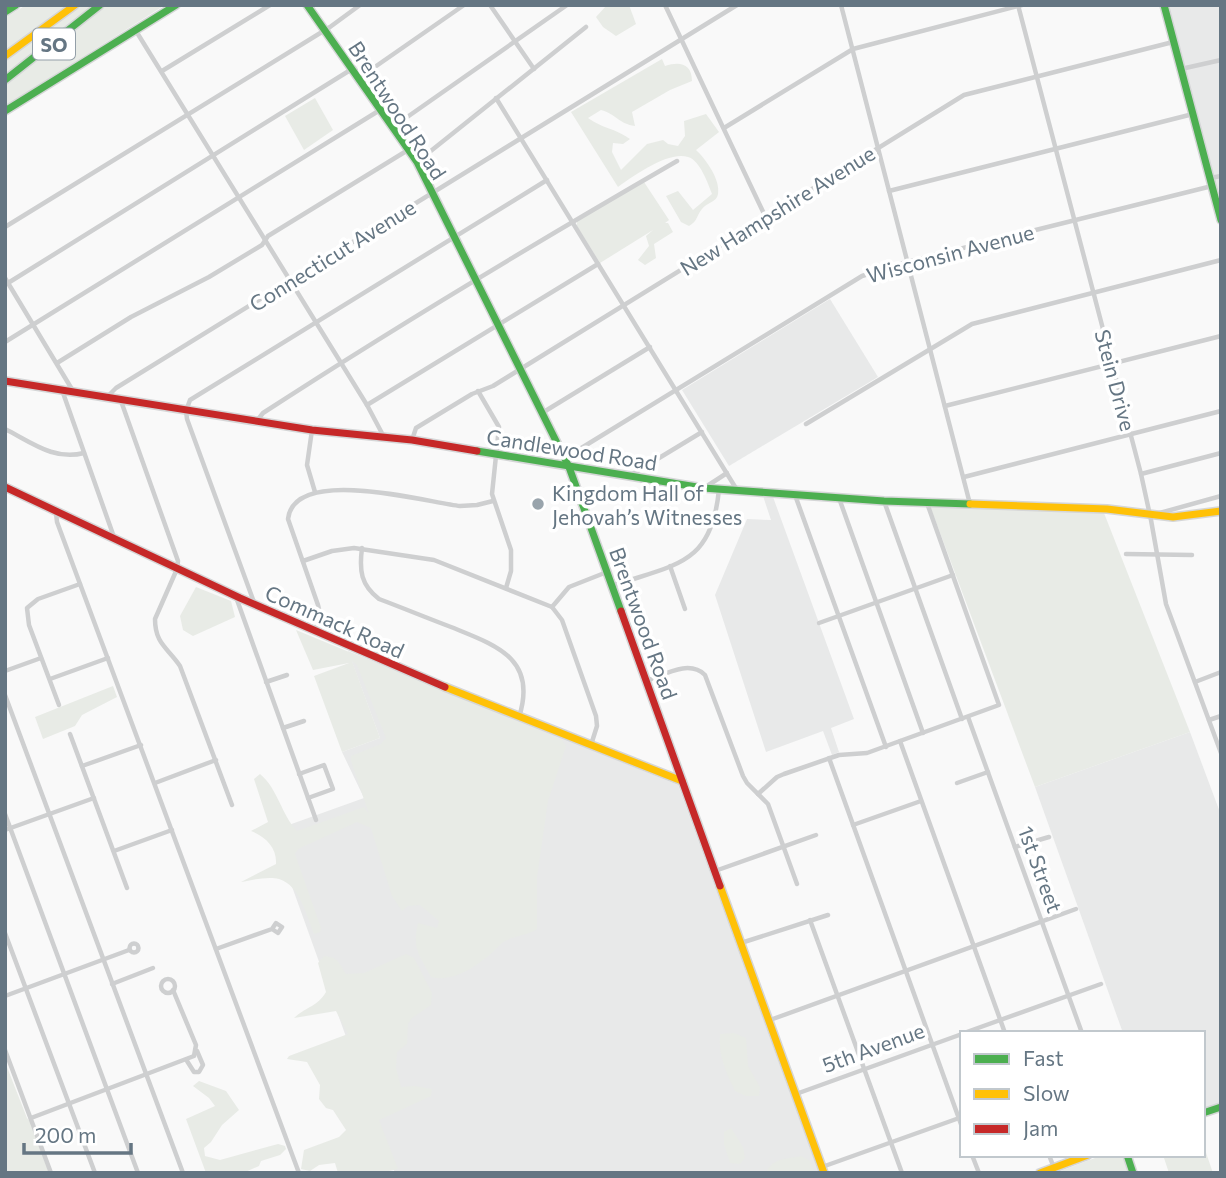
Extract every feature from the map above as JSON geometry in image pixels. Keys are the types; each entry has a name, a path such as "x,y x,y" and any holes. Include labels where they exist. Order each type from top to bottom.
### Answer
{"main road":[{"path":"5,12 16,5"},
{"name":"SO","path":"5,56 75,5"},
{"name":"SO","path":"5,80 100,5"},
{"path":"5,111 176,5"},
{"name":"Brentwood Road","path":"307,5 417,162 569,467 823,1170"},
{"path":"1164,5 1221,220"},
{"name":"Candlewood Road","path":"5,381 256,422 412,440 703,488 884,501 1107,509 1173,517 1221,511"},
{"name":"Commack Road","path":"5,487 255,606 519,717 682,781"},
{"path":"657,772 677,765"},
{"path":"1040,1173 1083,1157"}],"street":[{"path":"162,71 270,5"},
{"path":"5,227 324,30 360,5"},
{"path":"359,78 464,5"},
{"path":"490,5 534,69"},
{"path":"393,127 567,5"},
{"path":"664,5 766,218"},
{"name":"Connecticut Avenue","path":"108,396 116,388 737,5"},
{"path":"841,5 970,505"},
{"path":"723,128 853,49 1020,6"},
{"name":"Stein Drive","path":"1020,6 1152,514 1166,604 1221,753"},
{"path":"417,162 586,27"},
{"path":"136,31 367,405 384,437"},
{"name":"New Hampshire Avenue","path":"412,440 416,428 478,391 493,386 964,96 1173,42"},
{"path":"1181,69 1221,60"},
{"path":"73,391 7,280 352,69"},
{"path":"496,99 738,490"},
{"path":"5,342 380,110"},
{"path":"889,191 1193,114"},
{"path":"57,363 131,317 209,277 262,245 265,240 408,150"},
{"path":"256,422 264,413 341,363 677,161"},
{"name":"Wisconsin Avenue","path":"565,458 862,275 1074,220 1211,182 1221,176"},
{"path":"255,606 186,411 190,400 547,180"},
{"path":"806,424 972,324 1221,260"},
{"path":"367,405 598,264"},
{"path":"945,406 1221,336"},
{"path":"542,413 650,347"},
{"path":"61,389 116,541"},
{"path":"478,391 499,427 492,486 493,500 511,550 511,570 506,588"},
{"path":"121,401 178,561 177,569 158,609 155,626 165,651 180,666 232,805"},
{"path":"964,477 1221,411"},
{"path":"5,429 54,454 67,456 84,453"},
{"path":"312,430 307,465 315,492"},
{"path":"630,476 702,432"},
{"path":"1140,474 1221,453"},
{"path":"703,488 727,473"},
{"path":"315,632 320,614 288,519 289,509 294,502 315,492 353,489 469,507 493,500"},
{"path":"612,586 670,566 693,554 705,541 716,516 719,489"},
{"path":"795,495 886,747"},
{"path":"1152,514 1221,496"},
{"path":"839,497 923,733"},
{"name":"1st Street","path":"884,501 915,588 988,772 1081,1031"},
{"path":"758,794 777,777 829,758 867,753 886,747 999,705 927,503"},
{"path":"56,513 63,539 299,1173"},
{"path":"303,561 332,551 362,548 434,560 552,607 562,620 596,716 597,726 591,745"},
{"path":"362,548 362,579 365,586 379,599 492,644 510,656 524,683 519,717"},
{"path":"1126,554 1192,555"},
{"path":"670,566 685,608"},
{"path":"552,607 569,587 607,572"},
{"path":"819,623 953,575"},
{"path":"60,705 26,615 27,608 38,599 80,584"},
{"path":"236,597 316,820"},
{"path":"5,671 41,657"},
{"path":"50,679 108,658"},
{"path":"646,681 688,667 701,670 708,681 743,776 768,804 797,884"},
{"path":"1195,682 1221,672"},
{"path":"266,682 287,675"},
{"path":"5,695 183,1173"},
{"path":"1209,720 1221,716"},
{"path":"283,729 304,721"},
{"path":"70,734 127,888"},
{"path":"900,741 1004,1031"},
{"path":"82,766 141,745"},
{"path":"823,1170 960,1118 829,758"},
{"path":"155,783 216,761"},
{"path":"299,774 324,765 333,789 308,798"},
{"path":"957,783 988,772"},
{"path":"8,829 94,798"},
{"path":"853,825 921,801"},
{"path":"5,814 8,829 138,1173"},
{"path":"114,851 172,830"},
{"path":"715,872 816,835"},
{"path":"1015,847 1049,837"},
{"path":"769,1020 1076,909"},
{"path":"741,943 828,915"},
{"path":"810,920 902,1173"},
{"path":"216,949 272,929"},
{"path":"5,933 95,1173"},
{"path":"5,996 130,950"},
{"path":"112,984 153,968"},
{"name":"5th Avenue","path":"968,1031 1101,984"},
{"path":"173,990 203,1065 199,1072 194,1072 187,1061"},
{"name":"5th Avenue","path":"796,1094 960,1034"},
{"path":"5,1050 51,1173"},
{"path":"31,1118 187,1061 197,1051"},
{"path":"1050,1157 1054,1168"}],"shaded area":[{"path":"26,5 70,5 5,52 5,18"},
{"path":"80,5 95,5 5,77 5,60"},
{"path":"106,5 165,5 5,106 5,85"},
{"path":"607,5 629,5 636,24 616,36 603,27 596,17"},
{"path":"1168,5 1221,5 1221,215"},
{"path":"662,59 665,66 680,64 687,67 692,81 670,90 632,112 635,126 601,110 588,118 630,139 623,144 613,143 612,152 621,170 647,144 663,140 678,146 685,136 684,121 706,114 719,132 696,150 715,176 718,194 689,226 681,222 666,196 678,191 693,210 712,194 703,173 692,159 671,157 652,165 618,187 571,112"},
{"path":"315,98 333,130 304,150 285,116"},
{"path":"644,182 669,220 665,223 668,223 673,232 654,244 656,258 645,265 638,260 649,246 646,236 653,230 600,263 577,226 577,220"},
{"path":"830,299 878,377 729,466 682,390"},
{"path":"763,496 773,497 854,719 831,728 839,752 832,755 823,731 766,752 715,595 747,519 771,520"},
{"path":"930,506 1104,513 1190,732 1035,787"},
{"path":"196,587 231,601 235,617 193,636 183,630 180,616"},
{"path":"296,630 562,740 566,746 548,801 537,877 537,929 505,941 465,972 448,977 431,977 418,951 416,932 418,923 437,928 439,921 420,905 408,906 402,911 392,896 371,828 357,822 298,849 295,854 321,928 320,932 314,934 302,902 286,882 270,878 241,882 276,864 275,853 269,844 251,831 268,822 254,779 260,774 266,780 297,831 364,807 369,814 351,756 381,744 386,738 357,665 352,661 380,738 342,752 314,676 349,663 313,670"},
{"path":"348,651 678,785 819,1173 395,1173 272,831 364,798 342,752 380,738"},
{"path":"113,686 117,697 82,715 75,726 43,739 35,717"},
{"path":"1190,732 1221,815 1221,1103 1205,1108 1205,1031 1122,1031 1035,787"},
{"path":"406,954 414,958 432,993 431,1005 408,1024 407,1044 397,1052 396,1068 401,1087 432,1089 431,1096 379,1120 398,1169 380,1173 338,1173 335,1163 319,1165 310,1171 301,1169 304,1150 339,1137 346,1130 333,1110 326,1108 319,1099 320,1085 307,1062 287,1059 348,1034 336,1011 294,1018 319,1001 326,992 318,963 324,956 329,957 338,962 346,974 364,973"},
{"path":"734,1033 746,1038 748,1066 760,1087 759,1096 746,1096 735,1091 726,1070 721,1056 720,1034"},
{"path":"5,1062 30,1121 49,1173 5,1173"},
{"path":"199,1081 226,1091 239,1110 222,1125 204,1148 205,1156 220,1160 278,1144 286,1149 280,1155 261,1161 259,1166 243,1173 206,1173 186,1119 215,1106 193,1086"},
{"path":"731,1128 743,1147 745,1158 740,1164 730,1163 724,1144 724,1132"},
{"path":"1205,1150 1213,1173 1169,1173 1164,1157 1205,1157"},
{"path":"801,1156 810,1161 815,1173 766,1173 776,1162"},
{"path":"1098,1157 1124,1157 1130,1173 1055,1173"}],"traffic: fast":[{"path":"5,12 16,5"},
{"path":"5,80 100,5"},
{"path":"5,111 176,5"},
{"path":"307,5 417,162 569,467 621,611"},
{"path":"1164,5 1221,220"},
{"path":"477,451 703,488 884,501 970,504"},
{"path":"1205,1112 1221,1107"},
{"path":"1128,1157 1133,1173"}],"traffic: slow":[{"path":"5,56 75,5"},
{"path":"970,504 1107,509 1173,517 1221,511"},
{"path":"445,687 682,781"},
{"path":"720,886 824,1173"},
{"path":"1040,1173 1083,1157"}],"traffic: jam":[{"path":"5,381 312,430 412,440 477,451"},
{"path":"5,487 240,598 445,687"},
{"path":"621,611 720,886"}],"place":[{"name":"Kingdom Hall of Jehovah’s Witnesses","path":"538,504"}]}
